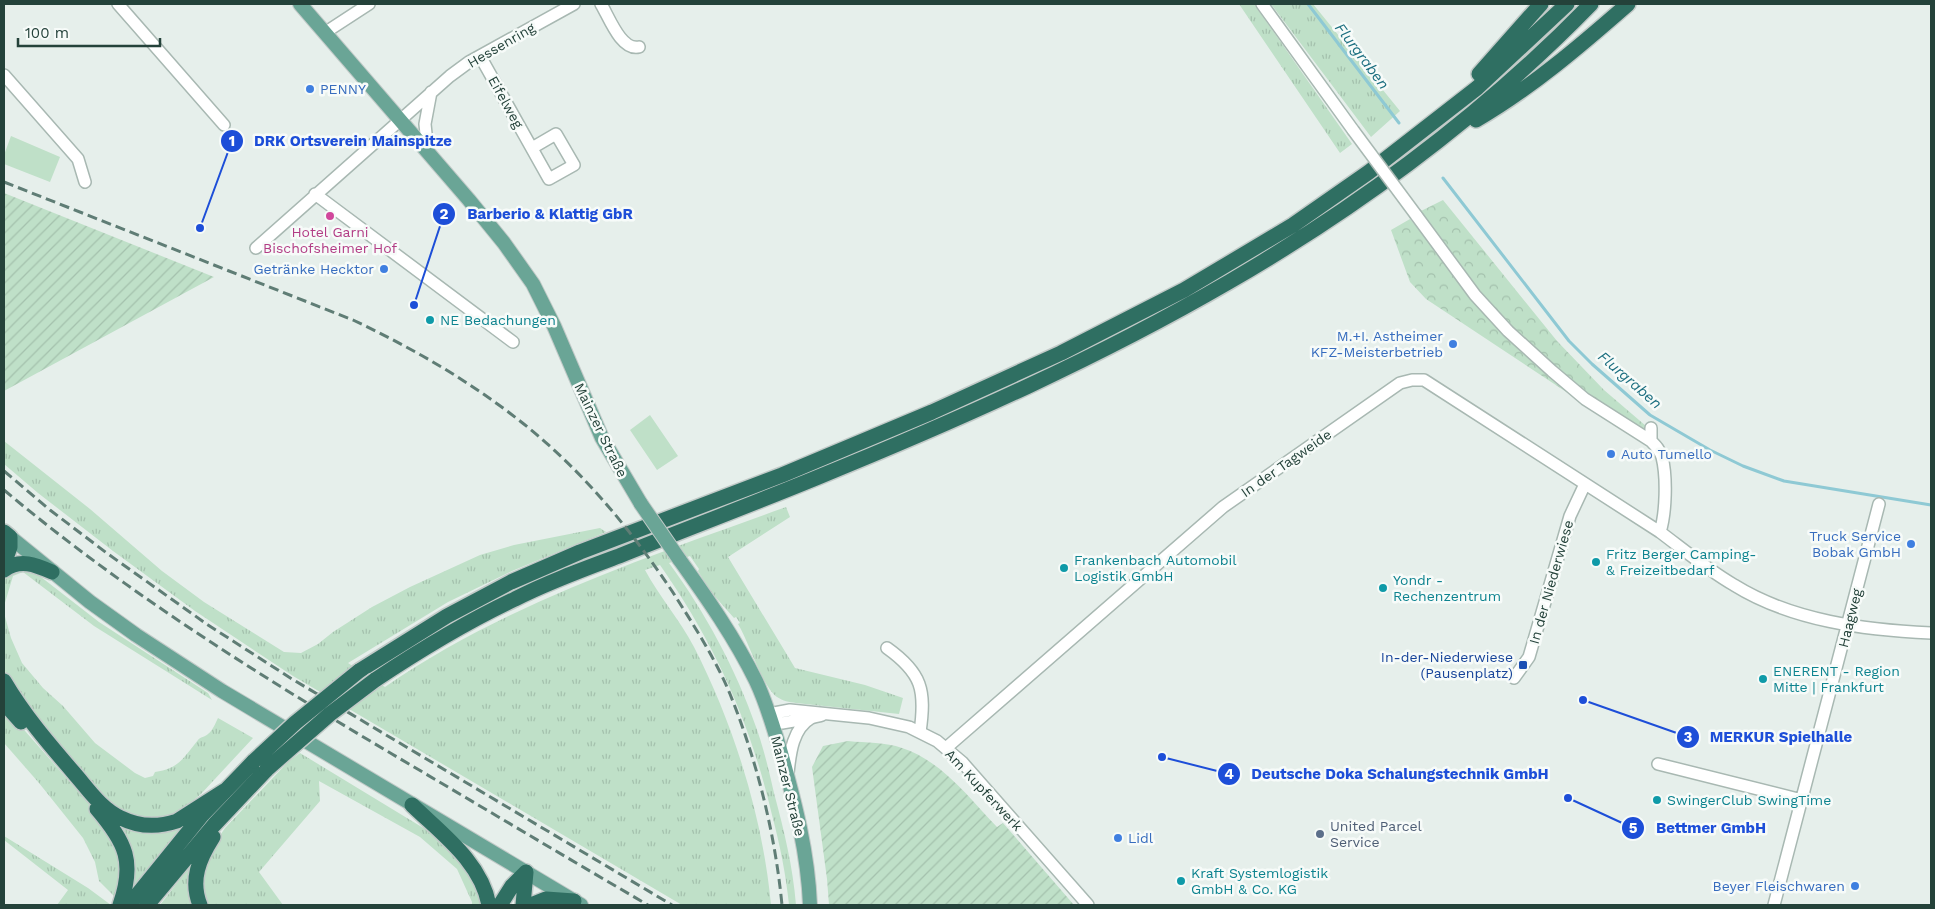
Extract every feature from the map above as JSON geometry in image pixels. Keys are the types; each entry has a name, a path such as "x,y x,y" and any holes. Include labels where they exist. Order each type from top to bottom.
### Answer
{"highway":[{"path":"1399,148 1491,62 1541,4"},
{"path":"200,905 196,894 195,880 199,861 260,765 294,723 359,671 447,616 528,574 856,444 1034,366 1184,290 1293,225 1348,187 1477,88 1567,4"},
{"path":"4,681 39,732 98,800 120,818 148,825 177,821 224,791 375,680 457,628 518,597 880,452 1026,388 1111,347 1212,292 1312,232 1382,184 1444,138 1515,77 1591,4"},
{"path":"1444,138 1506,102 1541,77 1628,4"},
{"path":"4,564 10,547 6,536"},
{"path":"4,570 18,563 35,565 52,572"},
{"path":"4,702 94,804 118,836 125,851 128,868 120,905"},
{"path":"129,905 181,840 224,791"},
{"path":"147,905 192,850 236,801"},
{"path":"412,805 468,860 485,887 489,905"},
{"path":"500,905 512,886 526,872"},
{"path":"523,905 526,872"},
{"path":"531,905 546,899 578,903"}],"main road":[{"name":"Mainzer Straße","path":"300,4 326,32 504,243 533,284 554,326 602,438 641,504 732,637 756,682 769,714 788,777 800,828 810,905"},
{"path":"6,536 90,602 152,645 265,718 578,903"}],"street":[{"path":"118,4 224,125"},
{"path":"326,32 369,4"},
{"name":"Hessenring","path":"256,248 431,92 469,62 574,4"},
{"path":"601,4 625,44 632,48 639,48"},
{"path":"1262,4 1475,295 1552,372 1586,399 1651,441 1659,449 1662,457 1664,483 1660,532"},
{"name":"Eifelweg","path":"480,56 532,148"},
{"path":"4,75 78,159 85,182"},
{"path":"428,153 425,124 431,92"},
{"path":"315,194 513,342"},
{"name":"In der Tagweide","path":"946,748 1223,507 1400,384 1412,380 1424,380 1660,532 1719,576 1754,596 1786,609 1848,626 1882,631 1931,633"},
{"path":"1651,428 1651,441"},
{"name":"In der Niederwiese","path":"1514,678 1529,657 1570,516 1585,484"},
{"name":"Haagweg","path":"1778,904 1802,800 1879,504"},
{"path":"887,648 913,672 918,680 922,701 920,732"},
{"name":"Am Kupferwerk","path":"769,714 790,710 824,715 869,718 909,727 920,732 946,748 962,762 1088,905"},
{"name":"Am Kupferwerk","path":"769,714 782,722 824,715"},
{"path":"788,777 792,742 811,718"},
{"path":"1658,764 1802,800"}],"green space":[{"path":"1239,4 1254,4 1352,144 1340,153"},
{"path":"1271,4 1313,4 1400,111 1371,137"},
{"path":"11,136 60,157 50,182 4,164 4,155"},
{"path":"4,193 214,277 4,391"},
{"path":"1443,200 1557,341 1604,390 1646,426 1645,430 1643,431 1589,397 1542,359 1478,291 1421,211"},
{"path":"1410,219 1488,314 1559,383 1651,448 1426,299 1410,282 1391,230"},
{"path":"650,415 678,456 657,470 630,430"},
{"path":"4,441 90,509 162,571 204,602 284,652 301,653 318,644 372,607 410,587 480,555 514,545 600,528 606,532 512,571 448,602 348,663 385,687 432,657 480,630 529,606 682,544 786,507 790,517 728,557 795,668 865,685 903,698 899,714 796,703 777,697 761,674 738,624 740,623 710,591 690,556 669,563 707,621 739,684 756,727 785,835 796,905 789,905 780,849 763,781 753,747 728,684 698,624 660,565 645,570 694,647 722,708 754,806 767,872 771,905 682,905 293,676 195,611 113,551 4,464"},
{"path":"12,567 32,570 99,622 208,693 212,700 94,626 23,572 13,576 4,606 4,573"},
{"path":"4,613 11,638 22,663 95,743 135,773 145,778 153,776 155,772 175,765 185,757 199,739 210,732 218,718 253,738 201,794 182,810 164,819 129,816 102,796 32,712 4,670"},
{"path":"4,707 105,822 121,855 117,899 99,881 95,862 83,838 4,743"},
{"path":"848,741 896,746 930,762 954,782 997,827 1003,823 1074,905 829,905 812,767 823,746"},
{"path":"300,753 430,832 452,849 474,876 482,905 472,905 457,869 420,837 319,781 320,801 259,872 283,905 206,905 199,875 207,855 225,828 289,761"},
{"path":"198,810 131,892 108,814 128,826"},
{"path":"4,836 88,888 111,905 57,905 68,890 4,840"},
{"path":"198,856 195,905 160,905"}],"waterway":[{"name":"Flurgraben","path":"1308,4 1399,123"},
{"name":"Flurgraben","path":"1443,178 1569,341 1650,415 1710,450 1743,466 1784,481 1931,505"}],"railway":[{"path":"4,182 353,320 418,353 480,392 520,421 563,458 621,521 639,544 672,591 711,654 740,719 764,798 775,851 782,905"},
{"path":"4,471 50,510 108,554 208,625 292,679 672,905"},
{"path":"4,490 96,563 192,630 341,724 648,905"}],"place":[{"name":"PENNY","path":"310,89"},
{"name":"Hotel Garni Bischofsheimer Hof","path":"330,216"},
{"name":"DRK Ortsverein Mainspitze","path":"200,228"},
{"name":"Getränke Hecktor","path":"384,269"},
{"name":"Barberio & Klattig GbR","path":"414,305"},
{"name":"NE Bedachungen","path":"430,320"},
{"name":"M.+I. Astheimer KFZ-Meisterbetrieb","path":"1453,344"},
{"name":"Auto Tumello","path":"1611,454"},
{"name":"Truck Service Bobak GmbH","path":"1911,544"},
{"name":"Fritz Berger Camping- & Freizeitbedarf","path":"1596,562"},
{"name":"Frankenbach Automobil Logistik GmbH","path":"1064,568"},
{"name":"Yondr - Rechenzentrum","path":"1383,588"},
{"name":"In-der-Niederwiese (Pausenplatz)","path":"1523,665"},
{"name":"ENERENT - Region Mitte | Frankfurt","path":"1763,679"},
{"name":"MERKUR Spielhalle","path":"1583,700"},
{"name":"Deutsche Doka Schalungstechnik GmbH","path":"1162,757"},
{"name":"Bettmer GmbH","path":"1568,798"},
{"name":"SwingerClub SwingTime","path":"1657,800"},
{"name":"United Parcel Service","path":"1320,834"},
{"name":"Lidl","path":"1118,838"},
{"name":"Kraft Systemlogistik GmbH & Co. KG","path":"1181,881"},
{"name":"Beyer Fleischwaren","path":"1855,886"}]}
